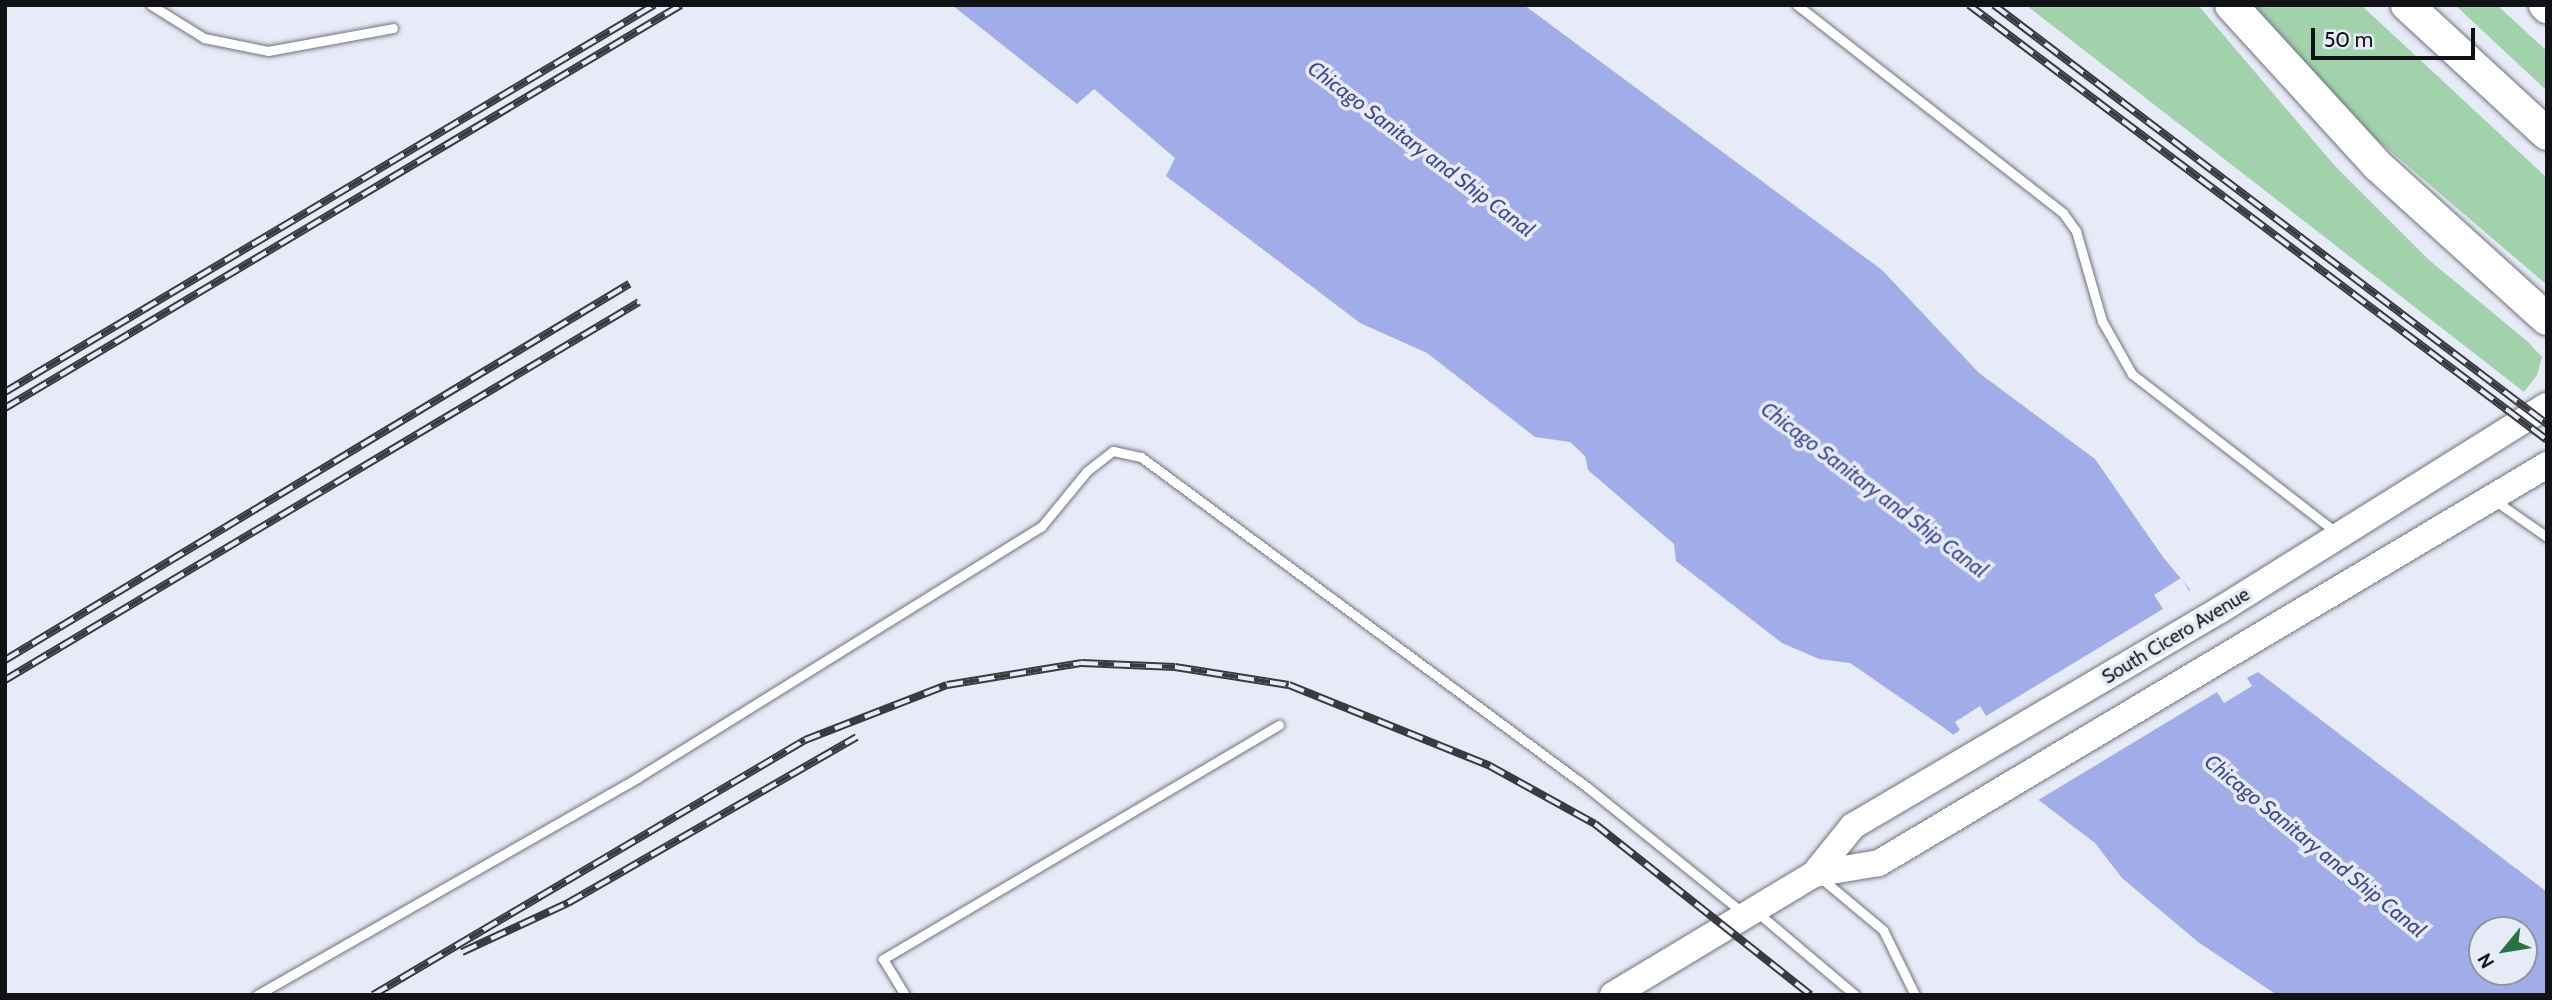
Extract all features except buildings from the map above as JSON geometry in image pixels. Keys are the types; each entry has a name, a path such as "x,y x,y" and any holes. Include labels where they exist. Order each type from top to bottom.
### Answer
{"highway":[{"path":"2231,5 2377,165 2547,319"},
{"path":"2407,5 2547,134"}],"main road":[{"name":"South Cicero Avenue","path":"1613,995 1814,874 1853,826 2220,610 2547,406"},
{"name":"South Cicero Avenue","path":"1814,874 1878,863 2244,649 2547,465"}],"lane":[{"path":"151,5 204,38 268,51 393,28"},
{"path":"1797,5 2063,213 2077,231 2102,321 2133,374 2340,535"},
{"path":"257,995 637,778 1041,527 1087,471 1113,451 1141,457 1576,779 1855,995"},
{"path":"2492,499 2547,537"},
{"path":"905,995 883,959 1279,725"},
{"path":"1814,874 1883,930 1915,995"}],"green space":[{"path":"2026,5 2198,5 2334,165 2429,260 2527,341 2542,357 2537,375 2524,392"},
{"path":"2249,5 2361,5 2547,178 2547,285 2361,126"},
{"path":"2455,5 2497,5 2547,51 2547,91"}],"water":[{"name":"Chicago Sanitary and Ship Canal","path":"952,5 1524,5 1882,270 1979,373 2095,459 2163,557 2258,672 2547,892 2547,995 2277,995 2198,942 2122,878 2095,843 1943,727 1850,663 1819,659 1782,643 1676,561 1674,544 1588,470 1585,456 1570,442 1535,437 1427,353 1360,323 1166,176 1175,158 1094,89 1077,104"}],"pier":[{"path":"2181,578 2189,591 2196,587 2203,593 2240,642 2258,672 2247,678 2252,686 2224,703 2217,692 2035,802 1950,737 1960,730 1955,722 1980,706 1986,716 2163,609 2154,595"}],"railway":[{"path":"5,392 654,5"},
{"path":"5,408 681,5"},
{"path":"1969,5 2547,440"},
{"path":"1994,5 2547,424"},
{"path":"5,660 629,284"},
{"path":"5,680 639,302"},
{"path":"373,995 805,740 947,685 1082,663 1175,667 1289,685 1490,766 1595,824 1811,995"},
{"path":"462,952 568,903 857,737"}]}
